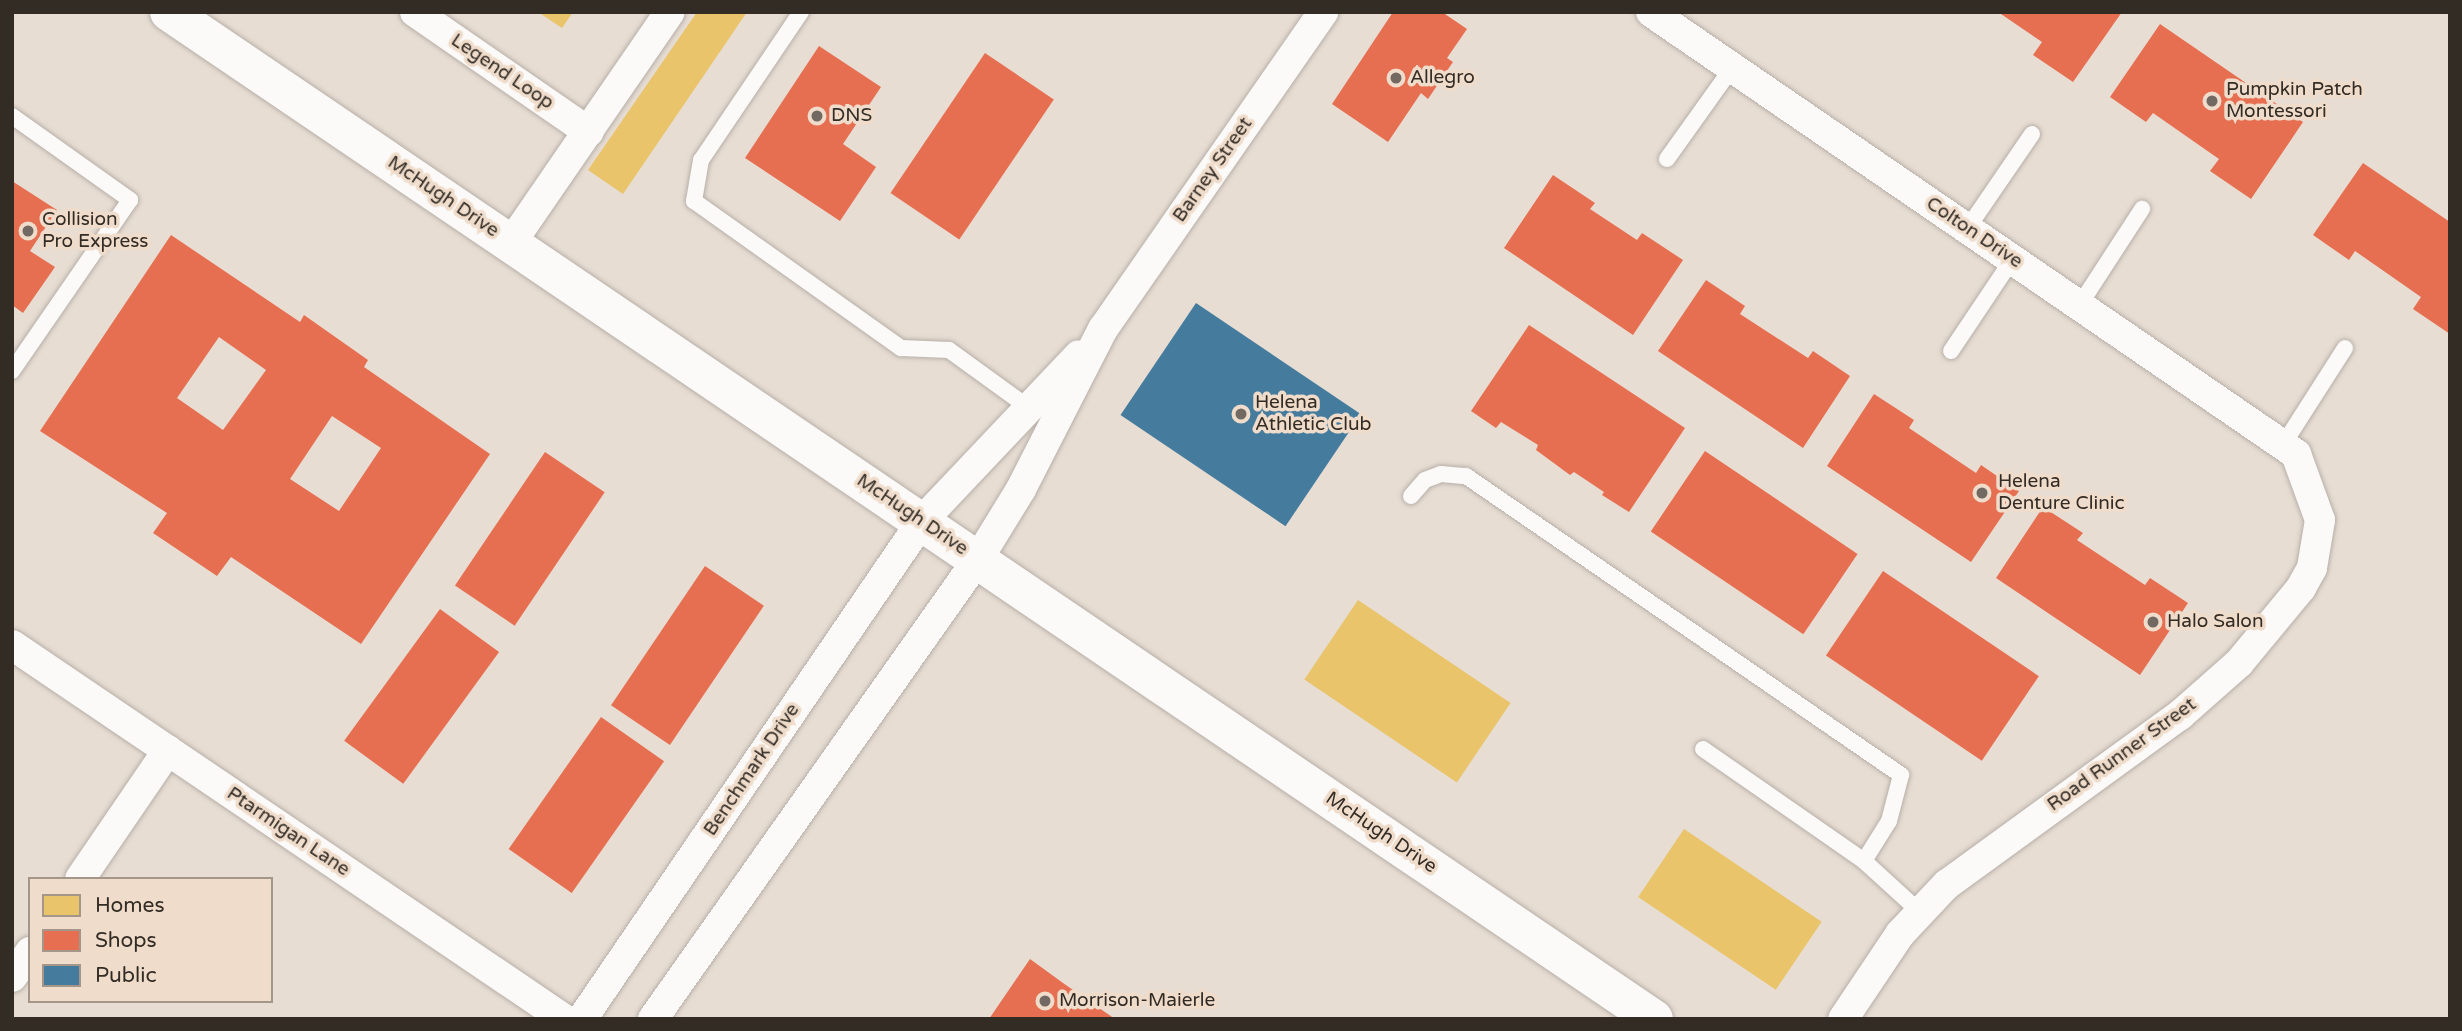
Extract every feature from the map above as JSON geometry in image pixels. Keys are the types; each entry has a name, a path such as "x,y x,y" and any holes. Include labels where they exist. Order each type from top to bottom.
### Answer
{"street":[{"name":"McHugh Drive","path":"169,12 1654,1019"},
{"name":"Legend Loop","path":"415,12 589,132"},
{"path":"512,243 670,12"},
{"name":"Barney Street","path":"1102,329 1323,12"},
{"name":"Colton Drive","path":"1663,16 1732,68 2290,449"},
{"path":"653,1019 978,559 1021,489 1102,329"},
{"name":"Benchmark Drive","path":"582,1019 922,521 1102,329"},
{"name":"Road Runner Street","path":"1843,1019 1900,934 1947,884 2180,715 2239,663 2301,588 2312,568 2320,520 2290,449"},
{"name":"Ptarmigan Lane","path":"12,645 564,1019"},
{"path":"81,877 168,750"},
{"path":"12,977 28,955"}],"lane":[{"path":"800,12 701,160 694,201 901,348 949,350 1029,408"},
{"path":"1667,159 1732,68"},
{"path":"12,116 130,200 12,371"},
{"path":"1967,229 2032,134"},
{"path":"2079,306 2142,209"},
{"path":"1951,351 2012,260"},
{"path":"2290,449 2345,348"},
{"path":"1412,496 1425,480 1441,474 1466,476 1901,775 1889,821 1864,861"},
{"path":"1703,749 1864,861 1921,913"}],"building: Homes":[{"path":"538,12 573,12 562,28"},
{"path":"697,12 747,12 623,194 588,170"},
{"path":"1358,600 1511,703 1457,782 1304,680"},
{"path":"1684,829 1822,922 1776,990 1638,897"}],"building: Shops":[{"name":"Allegro","path":"1393,12 1442,12 1467,29 1447,58 1453,62 1428,99 1421,93 1388,142 1332,104"},
{"path":"1998,12 2122,12 2073,82 2033,55 2042,42"},
{"path":"2160,24 2303,122 2251,199 2210,171 2219,159 2153,113 2146,122 2110,97"},
{"name":"DNS","path":"819,46 881,87 843,144 876,167 840,221 745,158"},
{"path":"985,53 1054,99 959,240 890,193"},
{"path":"2363,163 2450,222 2450,334 2413,309 2421,297 2355,251 2349,260 2313,235"},
{"path":"1553,175 1595,203 1590,209 1637,240 1642,233 1683,260 1633,335 1504,248"},
{"name":"Collision Pro Express","path":"12,181 57,210 30,251 55,267 23,313 12,305"},
{"path":"171,235 300,322 304,315 368,360 364,367 490,454 361,644 231,557 217,576 153,533 167,513 40,431","holes":["219,337 266,370 223,430 177,398","332,416 381,448 339,511 290,479"]},
{"path":"1706,280 1745,306 1740,314 1808,358 1813,351 1850,376 1803,448 1658,351"},
{"path":"1529,325 1685,428 1629,512 1602,495 1604,492 1574,472 1570,475 1536,450 1538,445 1501,422 1496,428 1471,411"},
{"path":"1874,394 1914,420 1909,428 1976,473 1981,465 2019,491 1971,562 1827,466"},
{"path":"1705,451 1858,554 1803,634 1651,531"},
{"path":"545,452 605,492 515,626 455,585"},
{"path":"2043,507 2083,533 2077,540 2145,585 2150,578 2188,603 2140,675 1996,578"},
{"path":"705,566 764,606 670,745 611,705"},
{"path":"1883,571 2039,676 1982,761 1826,656"},
{"path":"440,609 499,652 403,784 344,741"},
{"path":"601,717 664,761 572,893 509,849"},
{"name":"Morrison-Maierle","path":"1030,959 1063,983 1115,1019 989,1019"}],"building: Public":[{"name":"Helena Athletic Club","path":"1196,303 1361,414 1285,526 1121,415"}],"place":[{"name":"Allegro","path":"1396,78"},
{"name":"Pumpkin Patch Montessori","path":"2212,101"},
{"name":"DNS","path":"817,116"},
{"name":"Collision Pro Express","path":"28,231"},
{"name":"Helena Athletic Club","path":"1241,414"},
{"name":"Helena Denture Clinic","path":"1982,493"},
{"name":"Halo Salon","path":"2153,622"},
{"name":"Morrison-Maierle","path":"1045,1001"}]}
